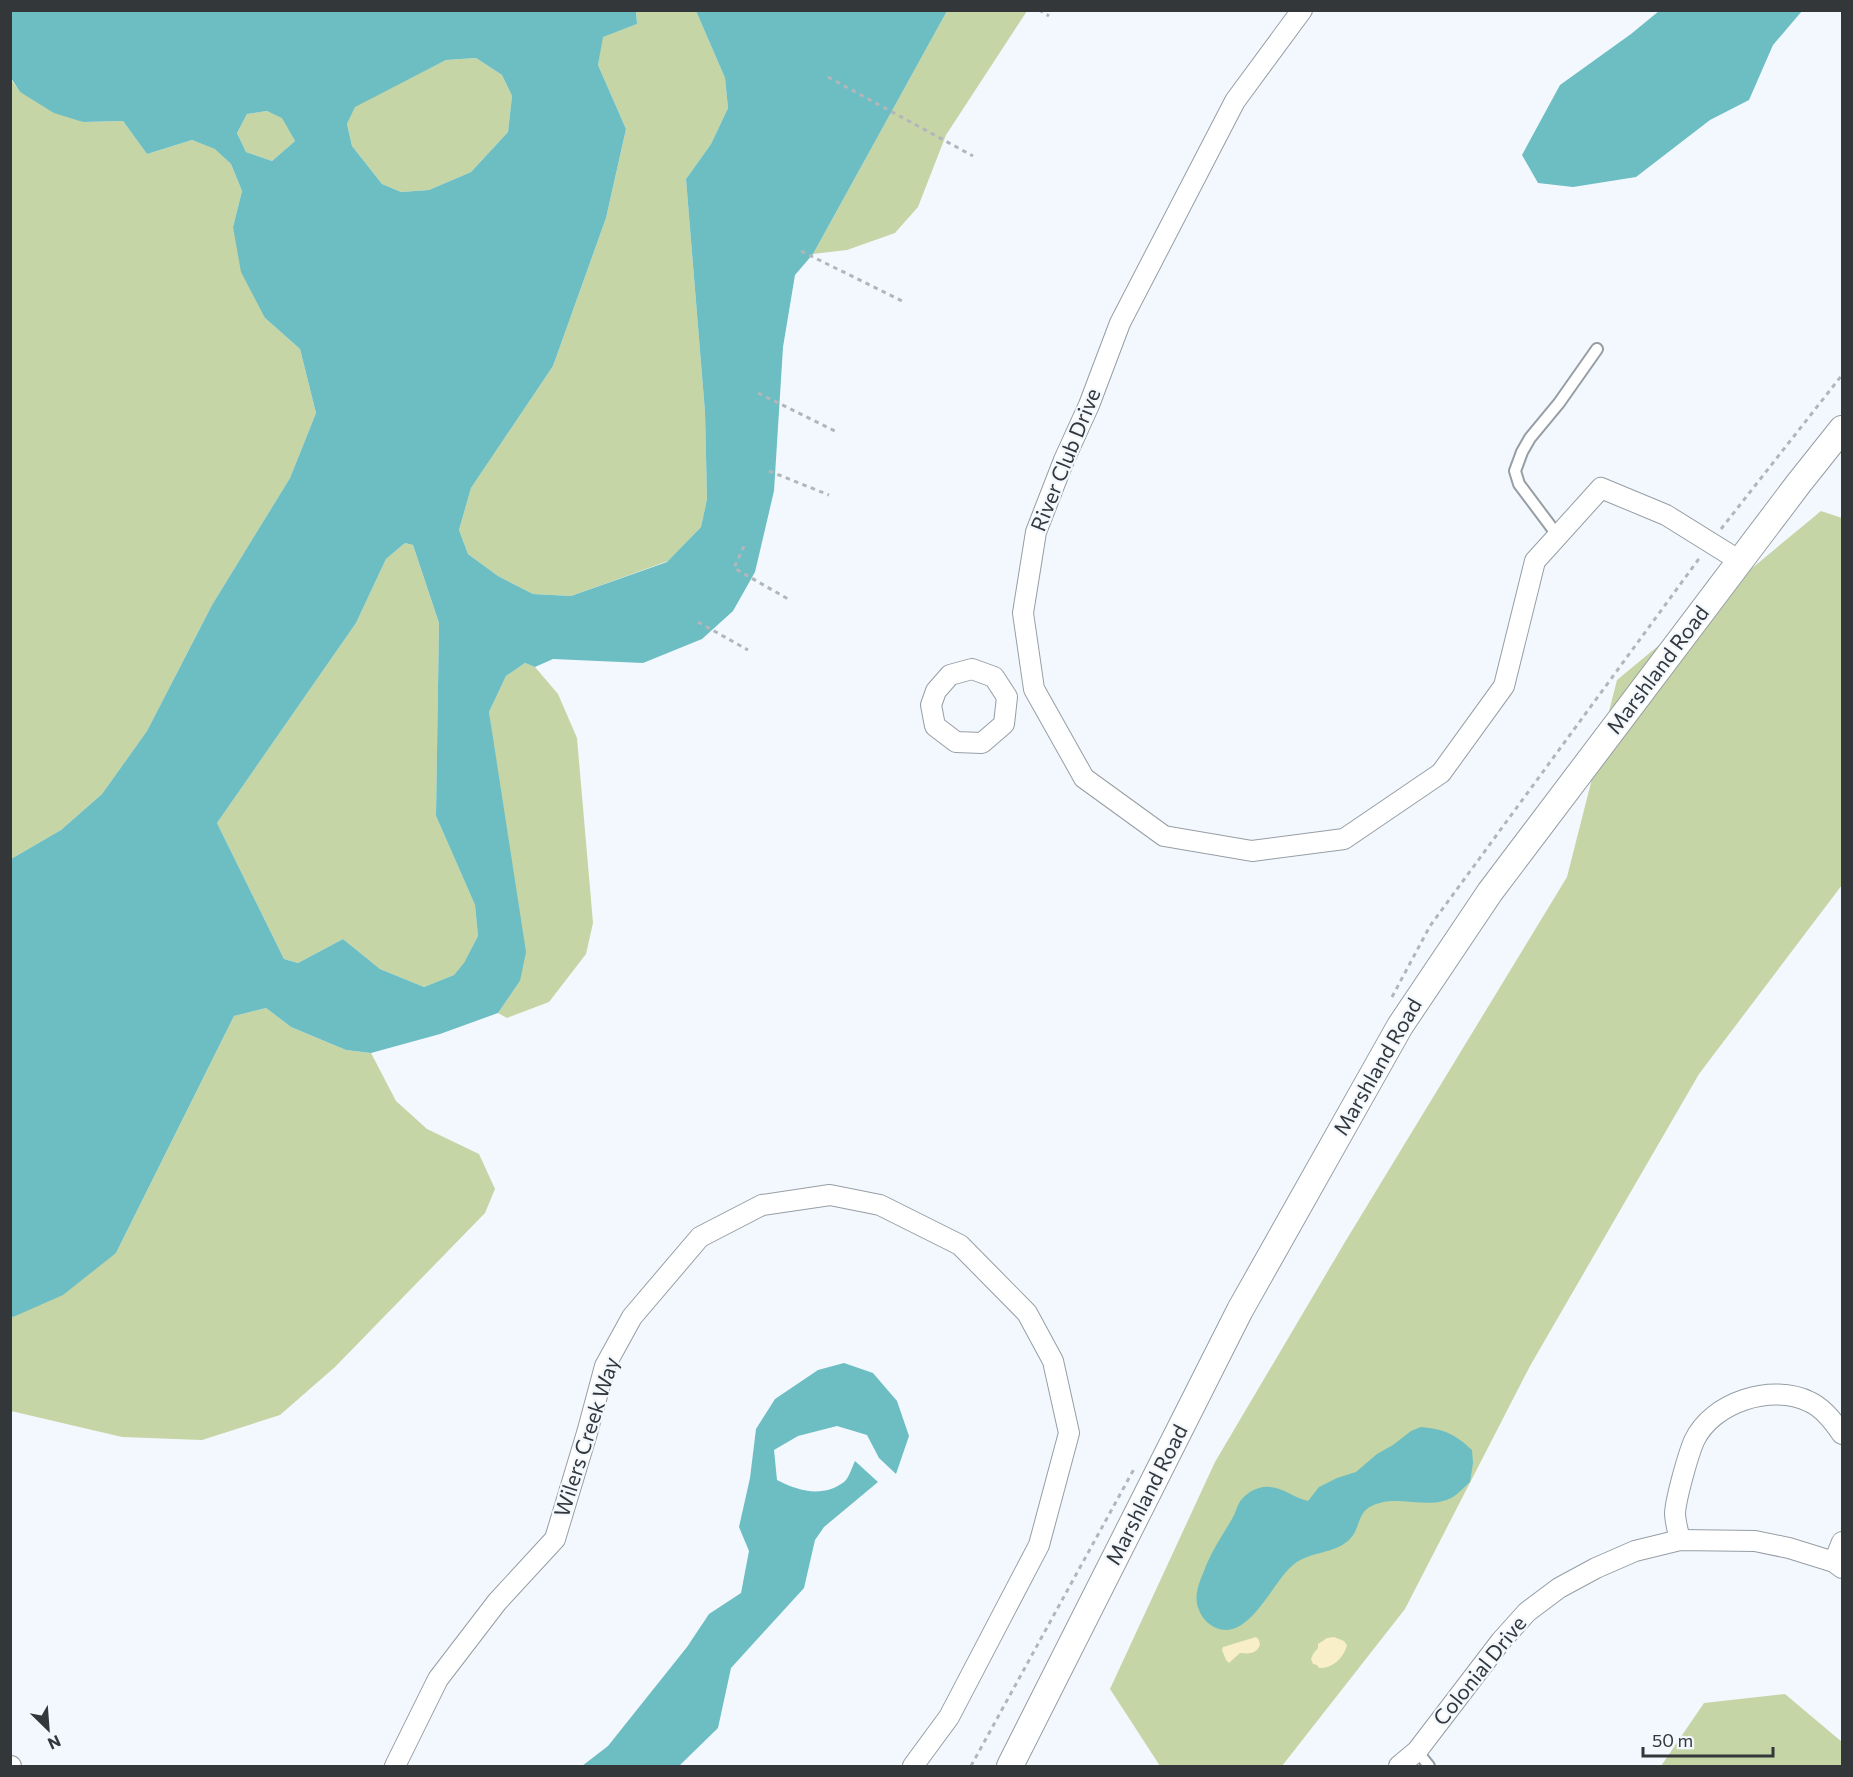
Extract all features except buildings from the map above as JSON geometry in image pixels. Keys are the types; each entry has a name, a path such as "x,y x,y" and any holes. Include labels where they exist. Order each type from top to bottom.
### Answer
{"street":[{"name":"River Club Drive","path":"1302,10 1235,101 1120,323 1089,405 1064,460 1036,532 1023,613 1034,688 1084,778 1164,836 1252,851 1344,839 1441,773 1504,686 1535,561 1600,488 1666,515 1740,561"},
{"name":"Marshland Road","path":"1010,1767 1240,1310 1400,1026 1490,892 1842,429"},
{"path":"1007,697 1034,688"},
{"name":"Wilers Creek Way","path":"395,1767 438,1679 497,1602 555,1539 587,1433 604,1366 632,1317 700,1237 762,1205 830,1195 880,1204 960,1245 1027,1313 1053,1361 1069,1433 1039,1545 949,1718 913,1767"},
{"path":"1680,1540 1675,1513 1695,1440 1708,1422 1730,1406 1753,1396 1786,1395 1810,1402 1833,1420 1842,1434"},
{"name":"Colonial Drive","path":"1399,1767 1423,1759 1501,1641 1527,1612 1559,1588 1596,1568 1635,1551 1680,1540 1755,1541 1789,1548 1838,1565"},
{"path":"1838,1565 1842,1542"}],"lane":[{"path":"1558,536 1519,484 1515,471 1530,438 1559,403 1597,349"}],"path":[{"path":"1039,10 1049,16"},
{"path":"828,77 973,156"},
{"path":"801,251 904,302"},
{"path":"758,393 835,431"},
{"path":"770,471 829,495"},
{"path":"744,546 734,568 788,599"},
{"path":"698,622 748,650"}],"green space":[{"path":"636,11 696,11 725,78 728,108 711,144 686,179 705,412 707,499 701,527 668,561 571,596 533,594 498,576 468,554 459,530 471,488 553,366 606,218 626,129 598,65 602,37 637,24"},
{"path":"947,11 1027,11 946,135 918,207 895,233 847,250 813,254"},
{"path":"476,58 502,75 512,96 508,132 471,172 429,190 401,192 382,184 352,146 347,124 355,106 446,60"},
{"path":"10,78 20,92 83,122 123,121 147,154 192,140 216,149 231,164 242,191 233,227 265,318 300,349 316,413 290,478 212,605 147,731 102,794 61,830 11,859"},
{"path":"267,111 282,117 295,141 272,161 246,152 237,133 247,114"},
{"path":"1821,511 1842,518 1842,885 1699,1074 1530,1366 1405,1609 1282,1766 1160,1766 1110,1689 1215,1462 1345,1242 1567,877 1617,680"},
{"path":"405,543 413,545 439,623 436,816 475,905 478,936 464,964 454,975 424,987 380,969 343,939 298,963 284,959 217,823 356,623 386,559"},
{"path":"525,663 535,667 558,694 577,738 593,923 586,954 549,1002 507,1018 498,1013 520,981 489,712 506,676"},
{"path":"266,1008 291,1027 346,1050 371,1053 396,1101 427,1129 479,1154 495,1189 485,1213 335,1367 280,1415 202,1440 122,1437 11,1411 11,1316 13,1317 116,1253 234,1016"},
{"path":"1785,1694 1842,1742 1842,1766 1661,1766 1704,1703"}],"sand":[{"path":"1256,1637 1260,1645 1254,1652 1240,1653 1229,1663 1226,1660 1223,1647"},
{"path":"1334,1637 1344,1641 1347,1645 1345,1650 1333,1665 1319,1668 1313,1664 1311,1659 1313,1654 1318,1644 1327,1638"}],"water":[{"path":"11,10 636,11 637,24 603,37 598,65 626,129 606,218 553,366 471,488 459,530 468,554 498,576 533,594 571,596 667,562 701,527 707,499 705,412 686,179 711,144 728,108 725,78 696,11 947,11 813,254 795,275 783,347 774,491 755,572 733,611 702,639 643,663 553,659 535,667 525,663 506,676 489,712 526,952 520,981 498,1013 440,1034 371,1053 346,1050 291,1027 266,1008 234,1016 116,1253 63,1295 13,1317 10,1316 11,859 61,830 102,794 147,731 212,605 290,478 316,413 300,349 265,318 241,272 233,227 242,191 231,164 215,149 192,140 147,154 123,121 83,122 54,113 20,92 11,78","holes":["476,58 502,75 512,96 508,132 471,172 429,190 401,192 382,184 352,146 347,124 355,107 446,60","267,111 282,118 295,141 272,161 246,152 237,133 247,114","405,543 413,545 439,623 436,816 475,905 478,936 464,963 454,975 424,987 380,969 343,939 298,963 284,959 217,823 356,623 386,559"]},
{"path":"1659,11 1802,11 1773,45 1749,100 1710,120 1636,177 1573,187 1538,183 1522,155 1560,85"},
{"path":"844,1363 873,1373 897,1401 909,1436 896,1474 879,1458 867,1435 837,1426 798,1436 774,1450 777,1480 802,1490 819,1491 836,1487 846,1480 855,1461 878,1482 824,1527 815,1540 804,1588 731,1668 718,1728 679,1766 582,1766 608,1746 687,1647 709,1614 741,1593 749,1551 739,1527 750,1478 756,1429 775,1399 818,1370"},
{"path":"1421,1427 1449,1433 1472,1450 1473,1463 1470,1482 1459,1492 1453,1497 1432,1503 1389,1501 1368,1508 1350,1539 1337,1547 1299,1560 1285,1573 1258,1609 1238,1627 1226,1630 1214,1627 1205,1620 1197,1605 1199,1585 1213,1551 1245,1496 1259,1488 1270,1487 1308,1501 1319,1487 1356,1472 1377,1454 1411,1431"}]}
